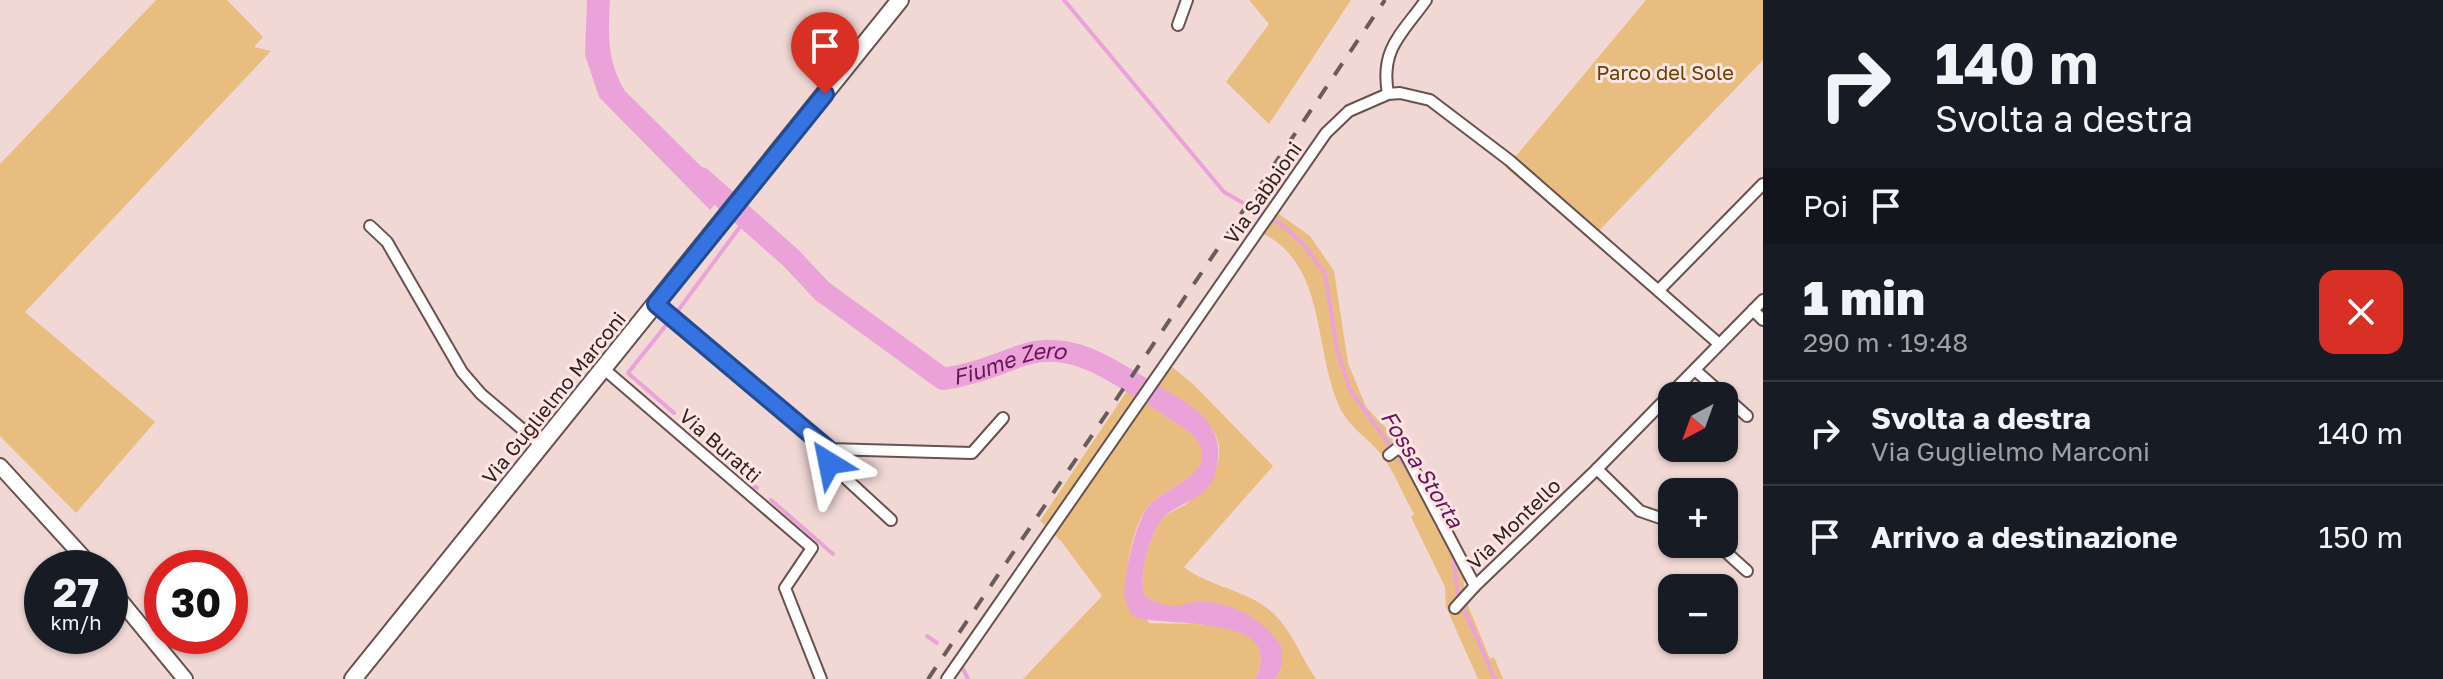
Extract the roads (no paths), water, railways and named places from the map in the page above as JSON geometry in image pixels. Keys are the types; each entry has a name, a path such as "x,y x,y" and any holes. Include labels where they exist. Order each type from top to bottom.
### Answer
{"main road":[{"name":"Via Guglielmo Marconi","path":"357,676 900,0"},
{"path":"0,466 77,550"},
{"path":"128,610 185,679"}],"street":[{"path":"1178,25 1187,0"},
{"path":"1426,0 1388,54 1384,67 1388,94 1400,93 1430,100 1509,160 1718,343"},
{"name":"Via Sabbioni","path":"947,679 1326,133 1349,111 1388,94"},
{"path":"1659,290 1763,184"},
{"path":"370,226 387,242 462,372 481,394 541,445"},
{"name":"Via Montello","path":"1393,451 1405,453 1475,586 1597,469 1763,300"},
{"path":"656,304 828,449 972,453 1003,418"},
{"path":"1753,310 1763,320"},
{"name":"Via Buratti","path":"604,369 812,548 785,588 821,679"},
{"path":"1695,370 1747,416"},
{"path":"828,449 829,463 891,520"},
{"path":"1597,469 1640,511 1658,517"},
{"path":"1733,558 1747,571"},
{"path":"1455,607 1475,586"}],"waterway":[{"name":"Fossa Storta","path":"1064,0 1224,192 1282,225 1304,245 1325,274 1337,349 1350,390 1412,476"},
{"name":"Fiume Zero","path":"701,178 791,258 822,291 943,379 973,373 1039,351 1057,351 1091,360 1156,397"},
{"path":"677,312 745,220"},
{"path":"667,324 628,373 674,413"},
{"path":"750,483 757,488"},
{"path":"771,500 833,554"},
{"name":"Fossa Storta","path":"1453,554 1458,596 1495,679"},
{"path":"927,636 937,643"},
{"path":"963,669 968,679"}],"railway":[{"path":"928,679 1385,0"}],"park label":[{"name":"Parco del Sole","path":"1665,73"}]}
